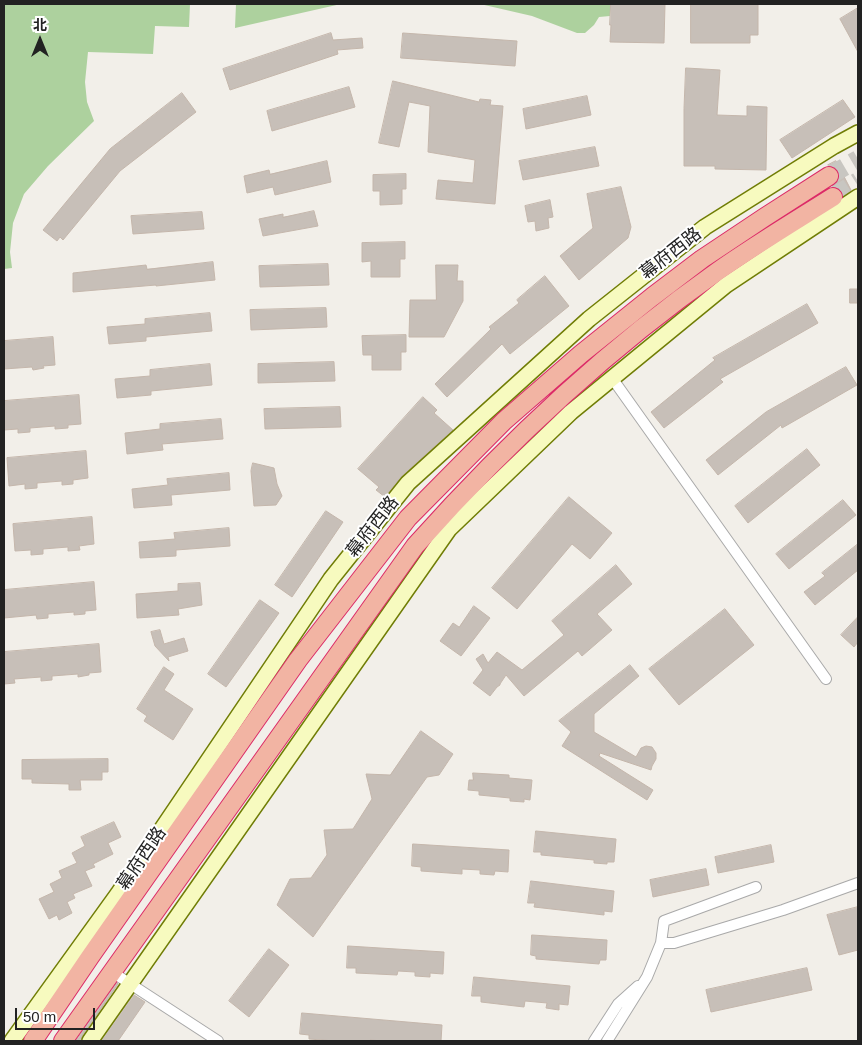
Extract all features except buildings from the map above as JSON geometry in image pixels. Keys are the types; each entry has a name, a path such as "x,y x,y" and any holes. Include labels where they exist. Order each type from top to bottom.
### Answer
{"highway":[{"name":"幕府西路","path":"33,1041 298,660 408,518 504,421 652,297 702,259 829,176"},
{"path":"63,1041 415,546 450,507 498,458 593,369 664,311 719,270 833,197"}],"main road":[{"name":"幕府西路","path":"12,1041 118,894 331,579 408,483 589,318 705,227 858,133"},
{"path":"90,1041 449,529 571,412 726,284 858,197"}],"street":[{"path":"612,378 826,679"},
{"path":"661,943 674,942 765,915 858,883"},
{"path":"608,1041 648,977 661,943 664,921 756,887"},
{"path":"112,972 218,1041"},
{"path":"594,1041 618,1004 648,977"}],"green space":[{"path":"4,4 190,4 189,27 155,26 153,54 88,52 85,82 87,102 94,121 48,166 24,194 13,223 10,252 12,268 4,269"},
{"path":"236,4 341,4 235,28"},
{"path":"480,4 611,4 610,16 599,17 594,25 585,33 577,33 532,16"}],"tunnel":[{"path":"829,176 858,159"},
{"path":"833,197 858,181"}]}
